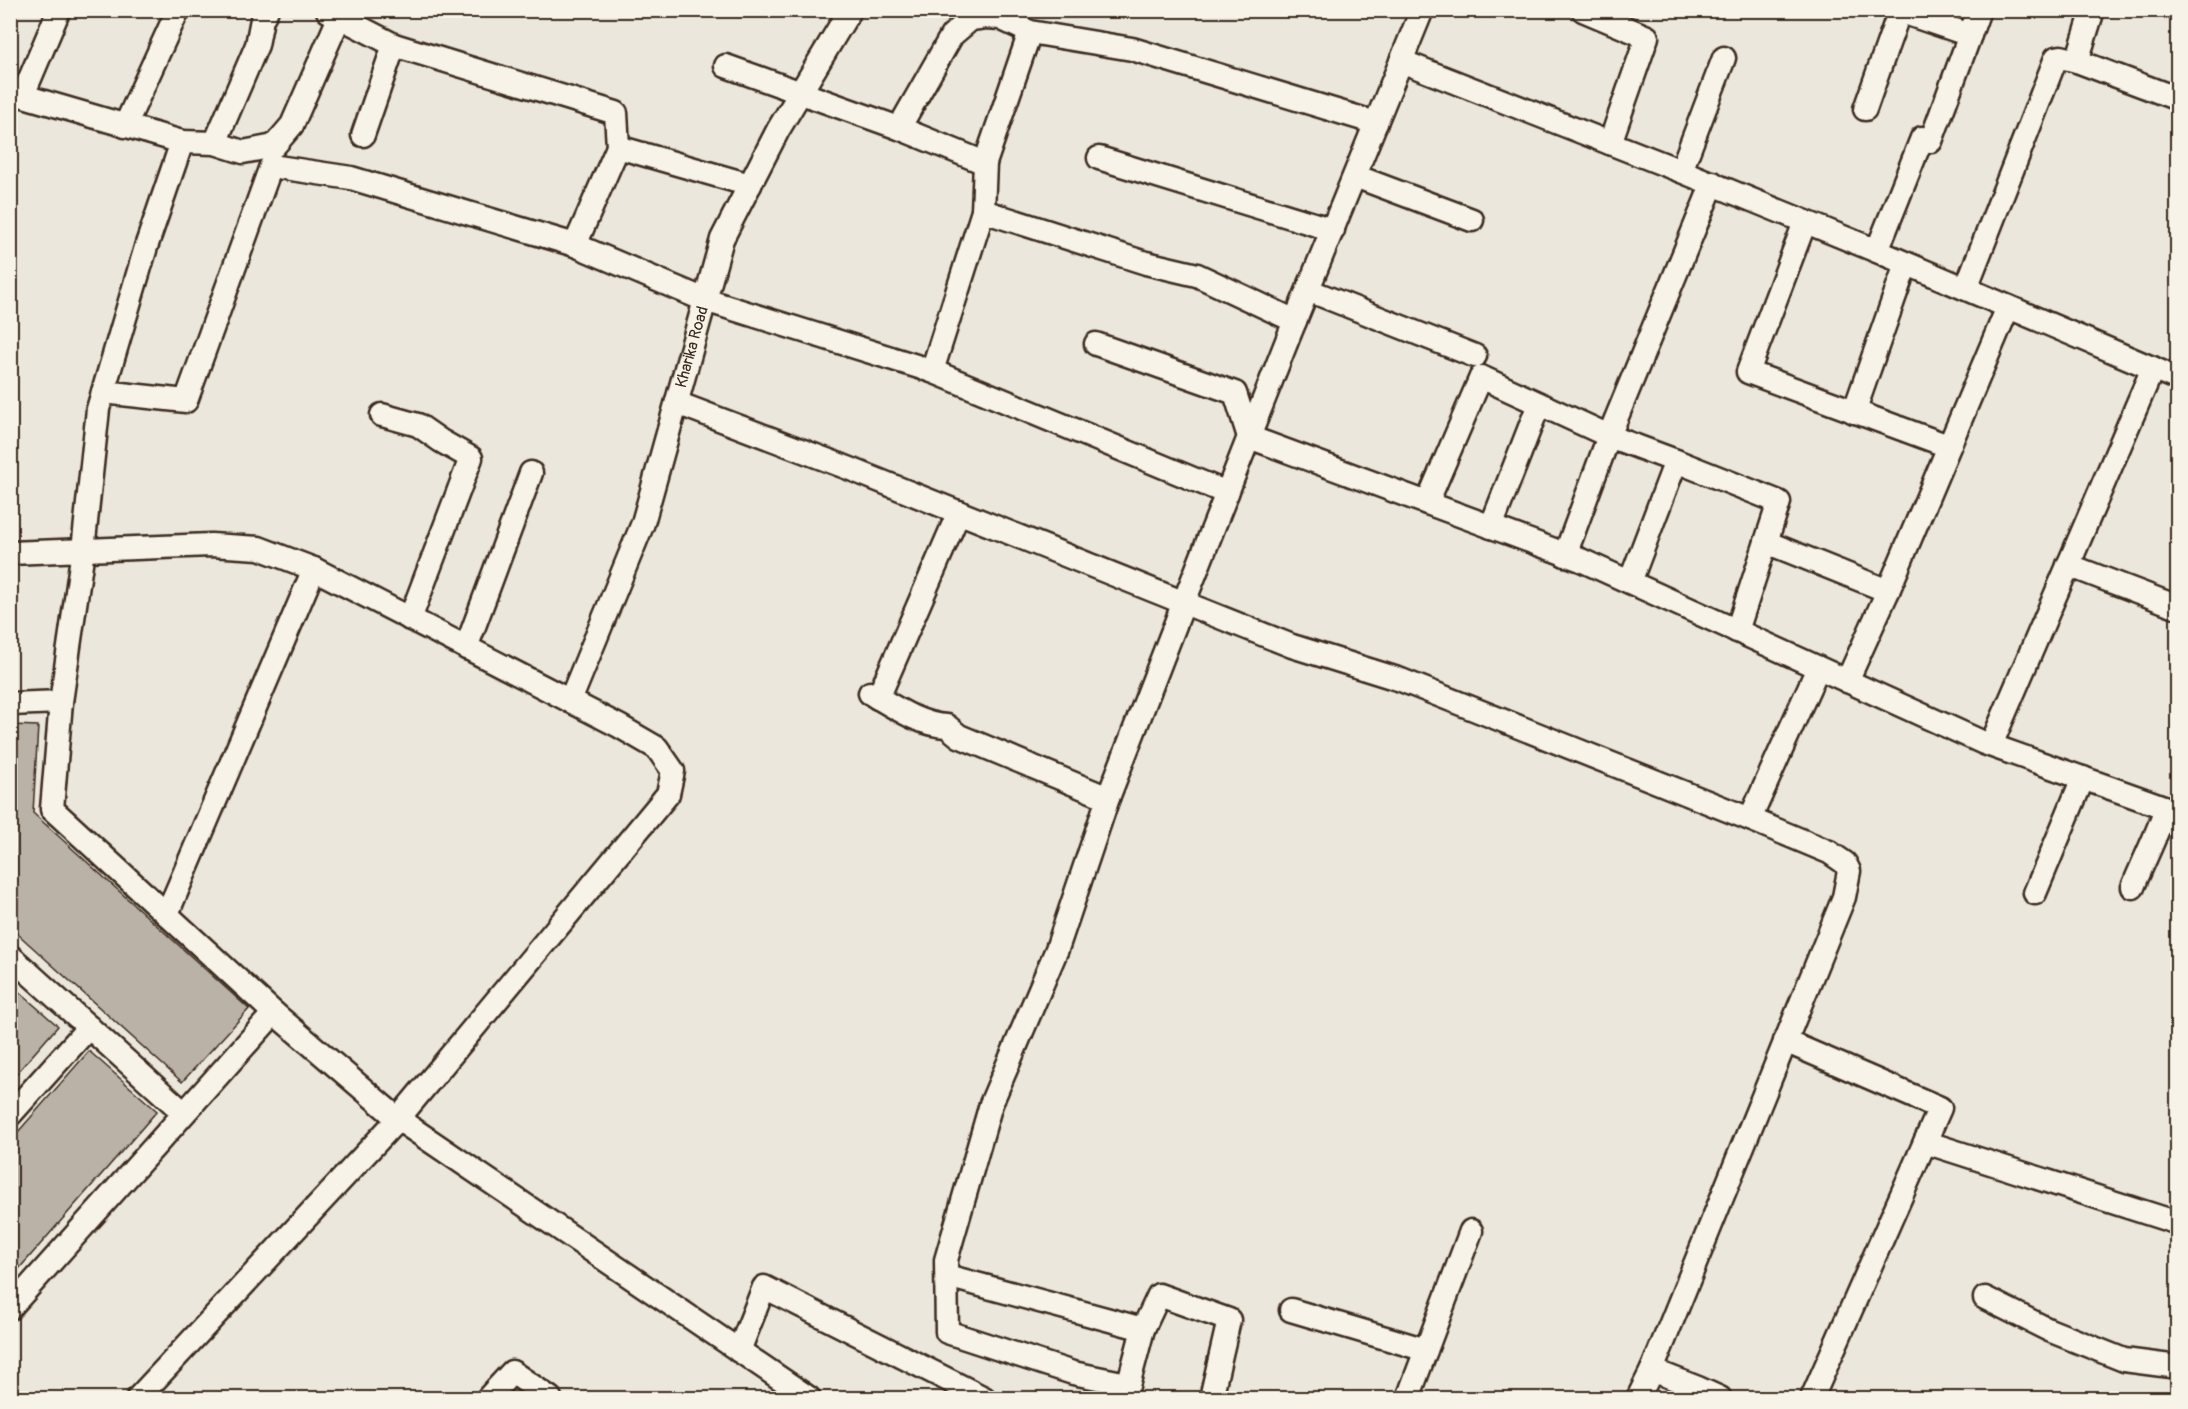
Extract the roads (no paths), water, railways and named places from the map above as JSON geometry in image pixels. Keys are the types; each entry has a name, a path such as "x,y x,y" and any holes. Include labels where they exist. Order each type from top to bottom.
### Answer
{"street":[{"path":"59,10 17,94 182,142 215,143 243,152 274,146 292,125 332,14 394,45 616,113 618,147 575,244"},
{"path":"125,126 178,10"},
{"name":"Kharika Road","path":"570,701 644,524 722,239 801,93 850,10"},
{"path":"1211,1398 1229,1320 1159,1295 1143,1329 1126,1391 947,1332 946,1260 991,1104 1057,949 1108,798 1184,602 1295,321 1422,10"},
{"path":"1583,10 1647,37 1610,143"},
{"path":"1877,251 1922,138 1930,141 1979,10"},
{"path":"2077,61 2093,10"},
{"path":"1865,109 1898,11 1970,35"},
{"path":"215,143 257,45 258,13"},
{"path":"899,128 952,35 978,14 1000,18 1030,32 1132,49 1376,123"},
{"path":"932,371 982,211 985,163 1030,32"},
{"path":"363,135 394,45"},
{"path":"1681,171 1724,58"},
{"path":"1966,288 2056,58 2077,61 2178,99"},
{"path":"1401,61 1713,183 2178,378"},
{"path":"726,66 899,128 985,163"},
{"path":"182,142 146,247 98,409 83,550 61,702 52,809 274,1012 398,1119 809,1398"},
{"path":"618,147 750,185"},
{"path":"1099,158 1332,230"},
{"path":"103,392 186,401 271,165 351,178 575,244 705,300 932,371 1227,493"},
{"path":"1354,176 1472,220"},
{"path":"1565,555 1609,436 1713,183"},
{"path":"982,211 1146,263 1197,275 1295,321"},
{"path":"1805,222 1748,372 1948,446"},
{"path":"1854,412 1906,264"},
{"path":"1308,290 1475,356"},
{"path":"1847,681 1888,591 2008,307"},
{"path":"1096,344 1235,393 1249,437"},
{"path":"1991,745 2153,368"},
{"path":"1427,503 1481,377 1609,436 1779,502 1737,631"},
{"path":"677,403 959,512 1292,646 1401,680 1749,819 1829,852 1845,863 1849,870 1844,897 1652,1370 1638,1398"},
{"path":"1491,527 1539,404"},
{"path":"382,416 418,425 471,458 410,619"},
{"path":"1249,437 1565,555 1630,582 1991,745 2172,810 2149,847 2133,886"},
{"path":"1630,582 1676,461"},
{"path":"466,648 531,473"},
{"path":"959,512 874,696 933,726 948,726 959,736 1108,798"},
{"path":"1766,542 1888,591"},
{"path":"10,553 211,545 259,548 314,569 657,747 673,771 668,794 398,1119 138,1398"},
{"path":"2068,565 2178,607"},
{"path":"167,914 314,569"},
{"path":"1749,819 1818,668"},
{"path":"10,704 61,702"},
{"path":"2035,893 2083,778"},
{"path":"10,956 184,1113"},
{"path":"10,1308 274,1012"},
{"path":"10,1115 89,1027"},
{"path":"1785,1041 1940,1108 1812,1398"},
{"path":"1925,1142 2178,1223"},
{"path":"1408,1398 1471,1231"},
{"path":"947,1275 1143,1329"},
{"path":"739,1351 764,1287 984,1398"},
{"path":"1985,1298 2049,1330 2124,1360 2178,1367"},
{"path":"1291,1311 1426,1350"},
{"path":"1652,1370 1720,1398"},
{"path":"488,1398 512,1372 550,1398"}]}
